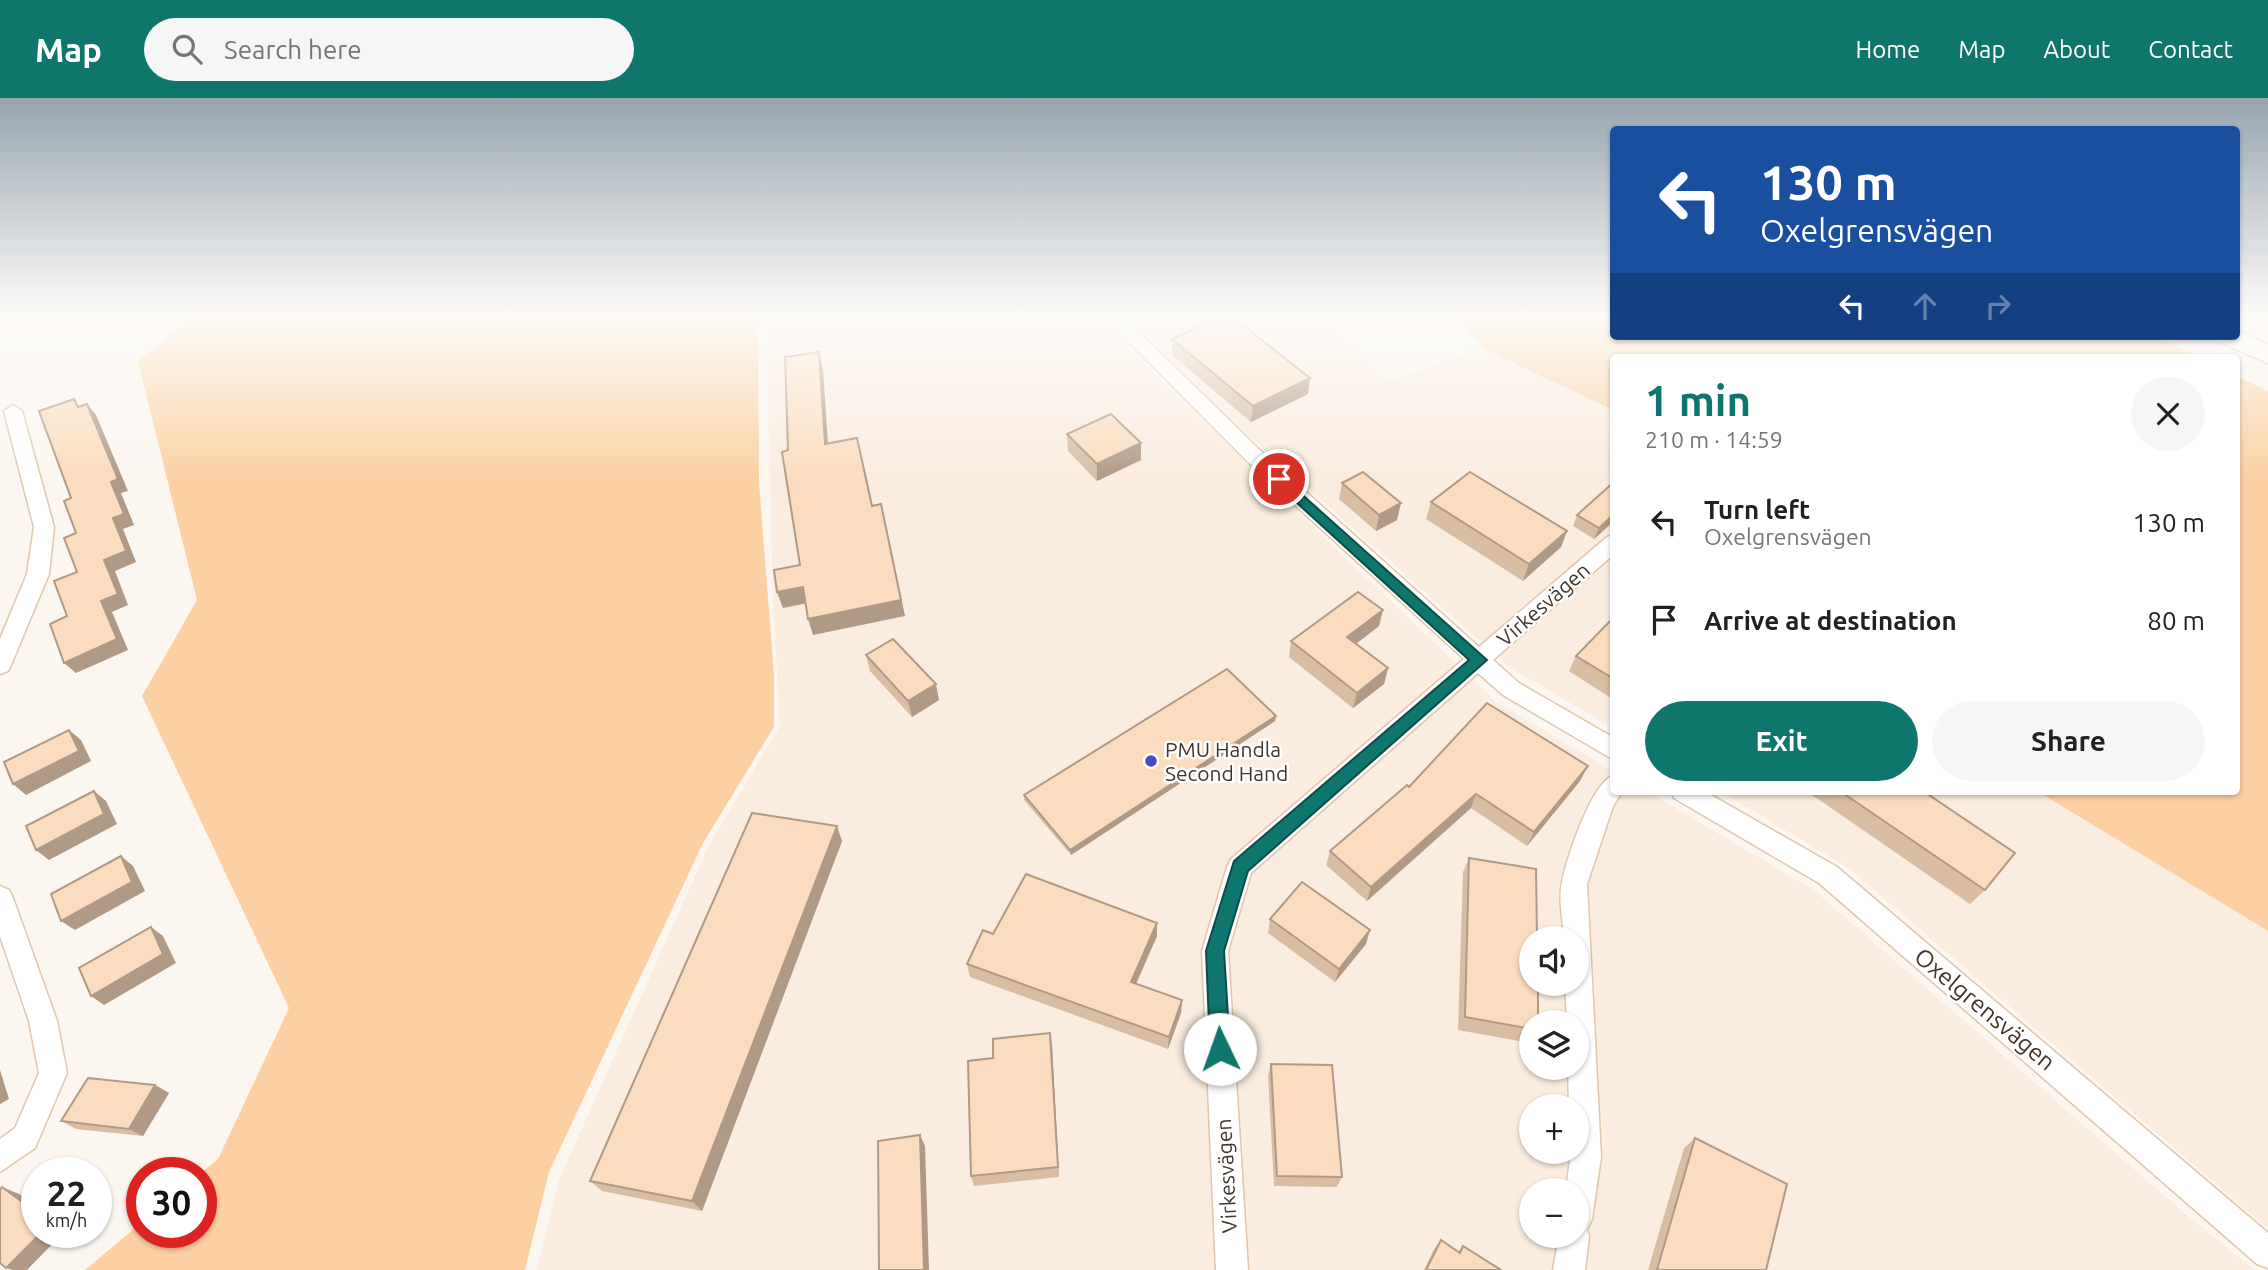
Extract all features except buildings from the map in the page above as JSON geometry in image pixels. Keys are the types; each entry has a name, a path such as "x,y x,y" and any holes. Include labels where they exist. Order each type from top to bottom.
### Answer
{"street":[{"path":"1167,371 1259,461 1511,688 1610,748"},
{"path":"0,665 38,574 44,527 13,411"},
{"name":"Virkesvägen","path":"1232,1270 1215,951 1241,867 1610,545"},
{"path":"1576,926 1574,884 1602,802 1610,791"},
{"name":"Oxelgrensvägen","path":"1690,795 1828,876 2268,1254"},
{"path":"0,898 43,1021 52,1073 25,1138 0,1157"},
{"path":"1579,996 1586,1157 1583,1178"},
{"path":"1569,1270 1572,1248"}],"shaded area":[{"path":"140,371 758,371 759,483 774,674 774,727 703,843 549,1172 525,1270 85,1270 126,1235 126,1248 217,1248 217,1160 289,1008 142,696 197,600"},
{"path":"767,371 1150,371 1496,702 1610,769 1610,795 1654,795 1815,891 2182,1211 2254,1270 537,1270 559,1180 709,845 780,726 773,603"},
{"path":"1177,371 1378,371 1389,381 1418,371 1530,371 1610,409 1610,726 1508,666"},
{"path":"1530,371 1610,371 1610,409"},
{"path":"2240,377 2268,391 2268,931 2044,795 2240,795"},
{"path":"1726,795 2044,795 2268,931 2268,1229 1849,868"}],"place":[{"name":"PMU Handla Second Hand","path":"1151,761"}],"route":[{"path":"1220,1049 1215,951 1241,867 1479,660 1279,479"}]}
